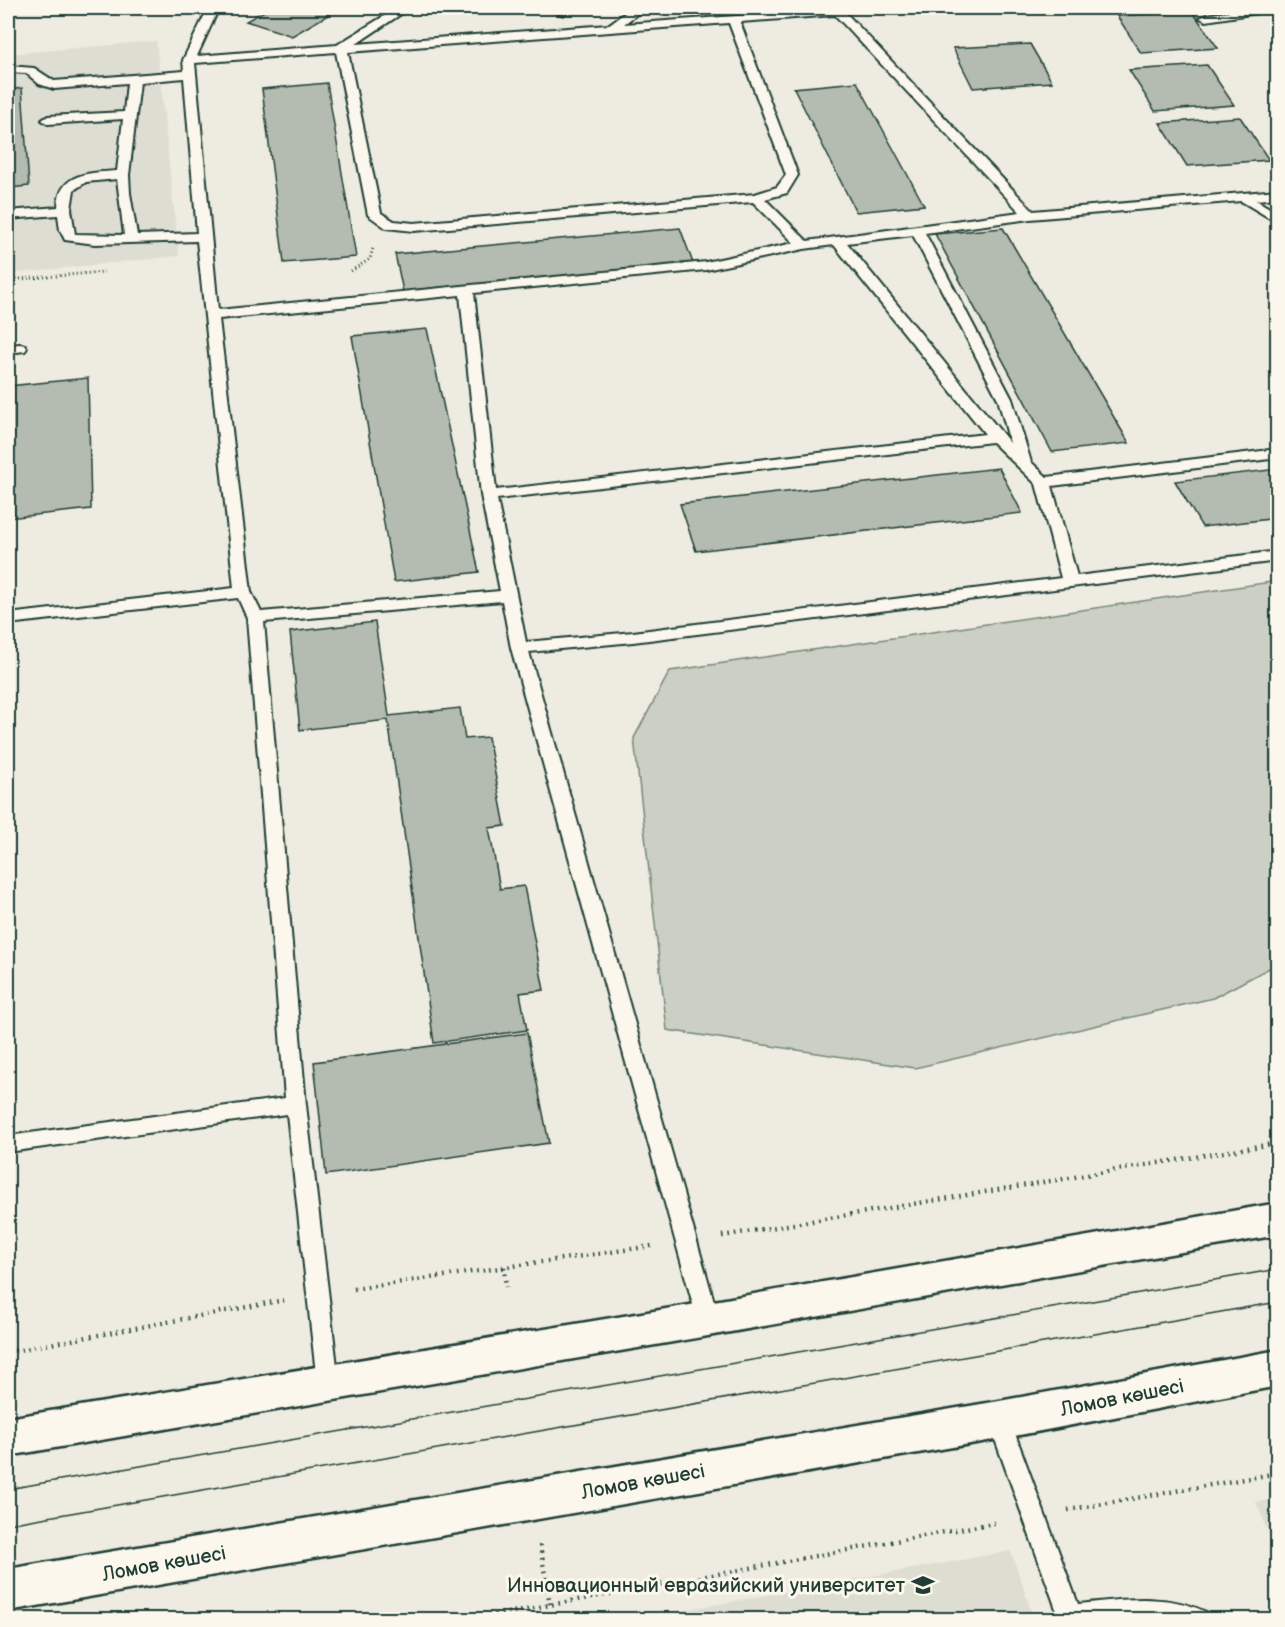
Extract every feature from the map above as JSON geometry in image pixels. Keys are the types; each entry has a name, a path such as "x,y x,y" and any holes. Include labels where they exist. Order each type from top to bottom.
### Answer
{"main road":[{"path":"8,1437 708,1319 1278,1219"},
{"name":"Ломов көшесі","path":"8,1590 999,1420 1278,1368"}],"lane":[{"path":"213,8 190,67 204,237 243,592 255,618 296,1105 328,1383"},
{"path":"341,48 404,8"},
{"path":"612,27 639,8"},
{"path":"1206,18 1270,8"},
{"path":"8,69 33,72 41,82 54,85 134,78 190,67 341,48 841,9 1030,215"},
{"path":"341,48 375,215 391,225 414,228 756,198 782,190 792,175 733,18"},
{"path":"131,239 123,193 123,175 134,78"},
{"path":"48,120 130,115"},
{"path":"123,175 75,181 69,185 63,201 65,230 70,237 95,240 204,237"},
{"path":"214,315 706,266 804,245 1030,215 1278,194"},
{"path":"1243,197 1278,219"},
{"path":"756,198 804,245"},
{"path":"8,215 64,210"},
{"path":"916,230 1005,399 1023,464"},
{"path":"837,240 995,437 1042,482 1071,581"},
{"path":"467,291 489,495 519,648 708,1319"},
{"path":"489,495 995,437"},
{"path":"1042,482 1278,453"},
{"path":"519,648 633,637 1278,556"},
{"path":"8,619 243,592"},
{"path":"255,618 508,595"},
{"path":"8,1144 296,1105"},
{"path":"999,1420 1071,1618 1149,1611 1192,1615 1197,1620"}],"path":[{"path":"339,303 336,281 370,260 374,253 372,229 375,215"},
{"path":"8,1352 318,1294 686,1242 1278,1143"},
{"path":"504,1267 506,1287"},
{"path":"469,1620 1278,1473"},
{"path":"539,1542 549,1605"}],"shaded area":[{"path":"156,41 179,256 8,274 8,54"},
{"path":"1277,581 1277,964 1213,998 915,1068 667,1030 634,738 670,671"},
{"path":"1278,1499 1277,1554 1256,1502"},
{"name":"Инновационный евразийский университет","path":"1011,1551 1034,1619 635,1619"}],"building":[{"path":"270,8 340,8 292,36 246,21"},
{"path":"537,8 576,8 563,16"},
{"path":"1192,11 1218,48 1141,53 1117,16"},
{"path":"1030,44 1052,82 973,88 953,48"},
{"path":"1207,65 1234,105 1155,111 1129,70"},
{"path":"857,82 924,205 856,212 794,88"},
{"path":"327,83 356,257 284,263 262,89"},
{"path":"22,88 29,186 8,188 8,90"},
{"path":"1240,117 1269,160 1187,166 1160,123"},
{"path":"680,228 693,263 403,291 395,254"},
{"path":"1003,228 1129,443 1052,452 935,234"},
{"path":"427,329 479,572 394,582 352,336"},
{"path":"88,378 91,509 8,518 8,386"},
{"path":"999,468 1022,513 696,551 680,504"},
{"path":"1278,469 1278,518 1202,527 1175,481"},
{"path":"375,622 389,716 460,708 465,739 488,737 505,826 489,828 500,889 524,886 544,990 520,993 527,1030 434,1043 388,720 300,730 290,632"},
{"path":"527,1033 549,1143 326,1175 314,1062"}],"tram line":[{"path":"8,1489 1278,1269"},
{"path":"8,1524 1278,1302"}],"place":[{"name":"Инновационный евразийский университет","path":"923,1585"}]}
